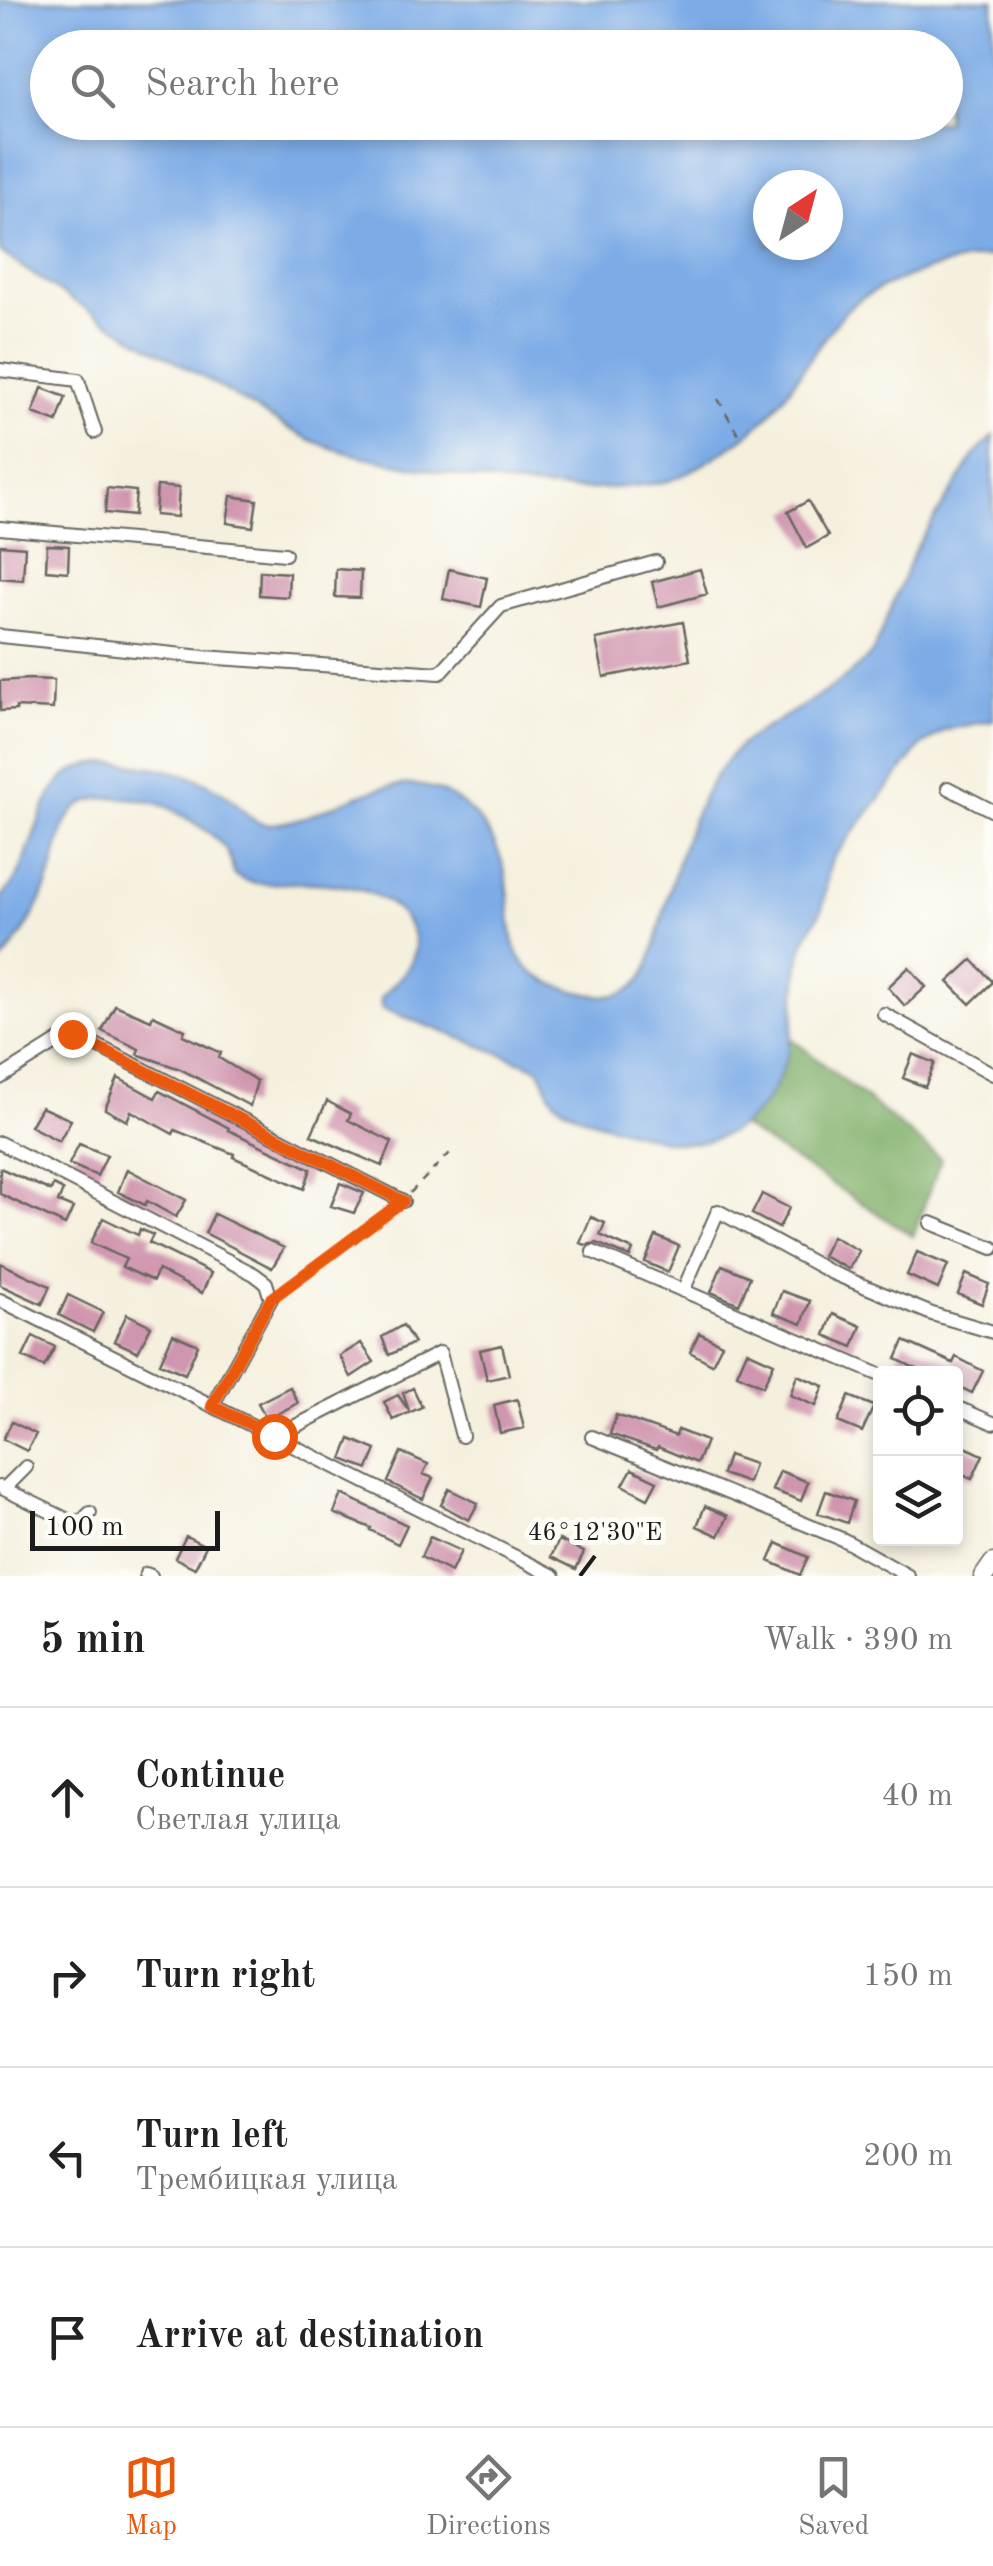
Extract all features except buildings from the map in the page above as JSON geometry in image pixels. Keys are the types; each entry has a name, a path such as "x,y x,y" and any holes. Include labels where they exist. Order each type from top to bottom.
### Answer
{"main road":[{"path":"984,1576 993,1563"}],"street":[{"path":"0,370 78,380 95,432"},
{"path":"0,528 285,554"},
{"path":"0,636 203,657 440,673 500,606 656,562"},
{"path":"948,788 993,811"},
{"path":"884,1014 993,1074"},
{"path":"0,1078 72,1034 403,1201"},
{"path":"0,1144 266,1283 271,1299 212,1406"},
{"path":"683,1290 718,1211 830,1272 932,1314 993,1332"},
{"path":"931,1223 993,1248"},
{"path":"593,1252 873,1372"},
{"path":"0,1300 554,1576"},
{"path":"274,1436 440,1354 462,1436"},
{"path":"963,1409 993,1422"},
{"path":"592,1436 844,1540 908,1576"},
{"path":"26,1467 2,1488 72,1522 83,1520 90,1513"}],"path":[{"path":"718,399 741,439"},
{"path":"271,1299 403,1201 455,1148"}],"green space":[{"path":"791,1038 941,1159 913,1236 741,1126 774,1087"}],"water":[{"path":"0,0 993,0 993,256 915,274 858,301 834,325 767,417 712,459 668,481 576,490 525,486 351,454 284,426 101,318 0,251"},
{"path":"993,436 993,720 945,730 921,746 832,859 823,905 800,957 785,1063 762,1105 728,1134 682,1143 589,1119 556,1101 538,1068 381,1007 381,997 409,966 415,948 410,927 400,913 387,902 356,888 246,881 234,874 223,845 210,833 163,805 105,798 80,805 64,828 40,901 0,964 2,897 21,868 50,796 70,773 104,763 189,776 215,788 265,824 294,820 379,789 401,785 423,786 446,794 473,813 499,853 513,938 524,964 539,977 589,994 612,996 633,988 648,967 685,839 717,774 748,739 830,689 873,652 915,549 974,456"}],"route":[{"path":"72,1034 403,1201 271,1299 212,1406 274,1436"}]}
